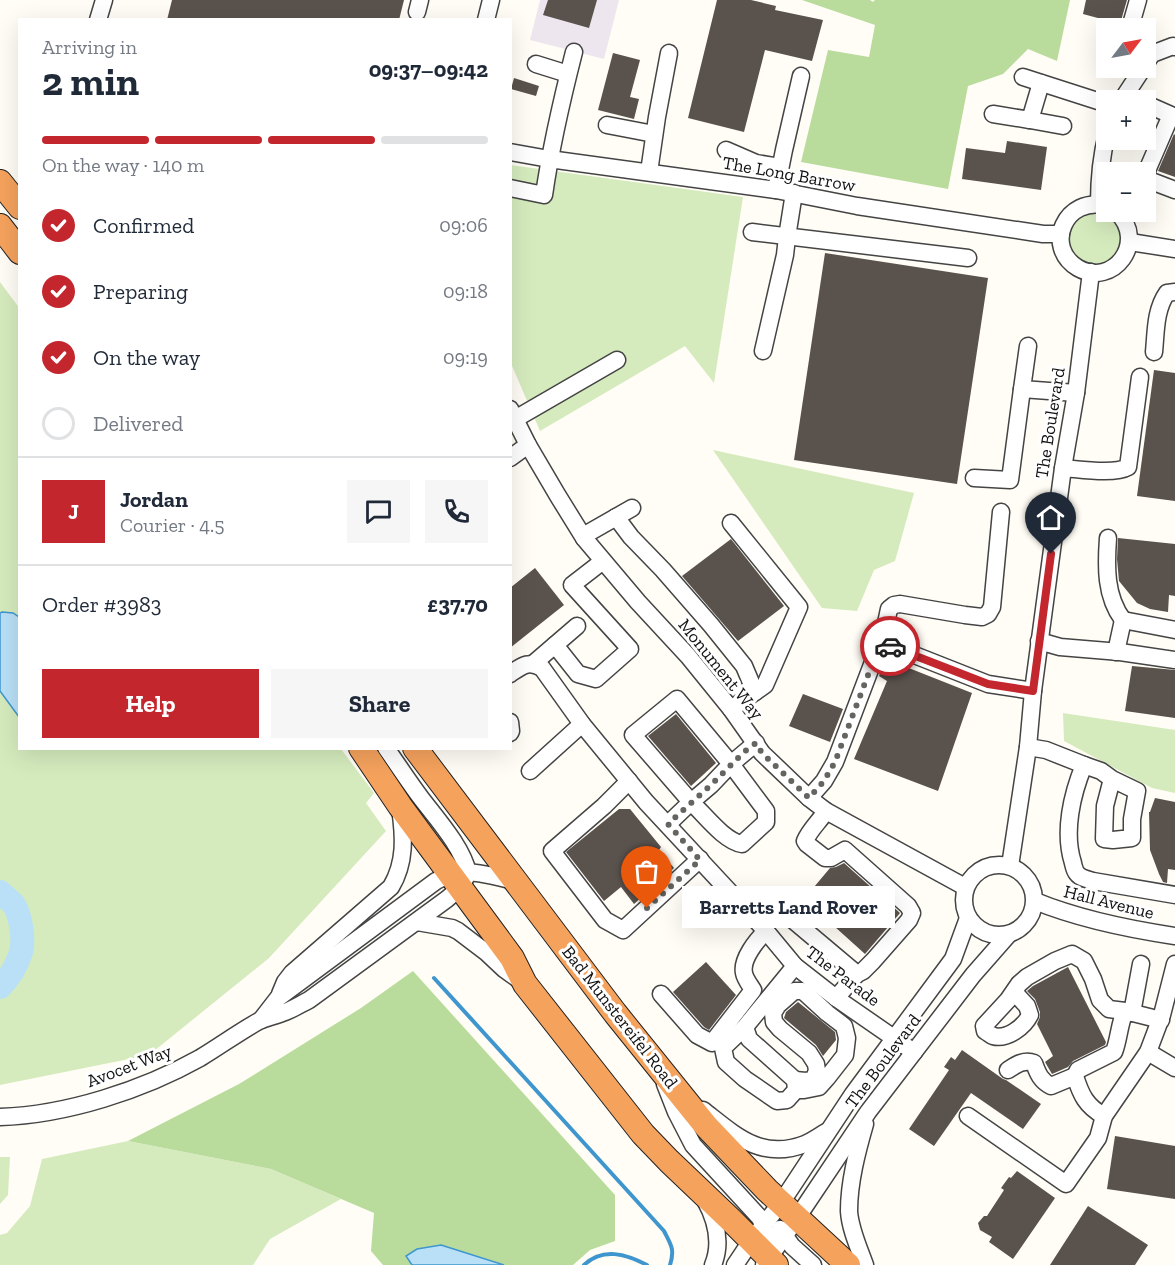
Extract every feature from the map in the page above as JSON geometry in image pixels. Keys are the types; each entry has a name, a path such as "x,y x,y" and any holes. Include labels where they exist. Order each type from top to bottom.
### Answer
{"highway":[{"path":"0,182 18,204"},
{"path":"0,226 18,249"},
{"path":"362,750 400,806 460,878 512,958 525,984 643,1134 732,1221 757,1233 770,1263"},
{"name":"Bad Munstereifel Road","path":"416,750 615,1013 676,1089 788,1219 848,1265"}],"street":[{"path":"99,18 104,0"},
{"path":"486,18 491,0"},
{"path":"1133,18 1138,0"},
{"path":"1156,56 1174,45"},
{"path":"512,188 544,195 549,159 574,52"},
{"path":"649,172 669,52"},
{"path":"536,64 568,74"},
{"path":"776,189 801,76"},
{"path":"1023,77 1096,100"},
{"path":"1030,120 1041,82"},
{"path":"1156,108 1171,115 1156,150"},
{"path":"993,114 1064,126"},
{"path":"607,125 654,134"},
{"path":"726,150 756,163 780,167"},
{"name":"The Long Barrow","path":"512,152 776,189 857,206 1043,234 1061,234"},
{"path":"1156,183 1175,190"},
{"path":"763,351 785,255 794,194"},
{"path":"1096,205 1088,204 1078,208 1064,224 1061,234 1065,255 1081,270 1102,272 1121,262 1130,242 1130,233 1125,222"},
{"path":"753,232 968,258"},
{"path":"1130,242 1175,249"},
{"name":"The Boulevard","path":"1010,866 1091,272"},
{"path":"1154,351 1161,300 1167,294 1175,292"},
{"path":"974,478 1010,480 1028,346"},
{"path":"513,414 617,360"},
{"path":"1063,468 1095,471 1128,467 1140,377"},
{"path":"1022,389 1076,393"},
{"name":"Monument Way","path":"513,414 528,445 584,538 638,602 688,656 731,709 762,753 826,811 965,887"},
{"path":"512,457 528,445"},
{"path":"584,538 590,532 632,508"},
{"path":"809,798 824,781 835,762 876,654 881,647 889,609 900,604 982,617 988,614 992,607 1001,512"},
{"path":"616,518 711,625 744,666 755,692"},
{"path":"731,523 799,607 765,685 731,709"},
{"path":"1108,538 1106,564 1109,588 1113,603 1123,620 1116,652"},
{"path":"555,645 578,674 596,679 630,649 572,585 603,561"},
{"path":"1123,620 1175,630"},
{"path":"512,673 526,664 538,666 555,645 577,626"},
{"path":"1039,641 1060,647 1175,660"},
{"path":"881,647 889,645 988,684 1033,691"},
{"name":"The Parade","path":"538,666 646,802 747,910 795,966 836,998 914,1052"},
{"path":"677,699 731,764 766,811 766,822 742,844 734,843 691,802 633,735 677,699"},
{"path":"530,771 582,724"},
{"path":"668,824 756,743"},
{"path":"1028,747 1046,750 1101,771 1112,779"},
{"path":"387,750 466,862 460,878 488,874 514,881"},
{"path":"1084,765 1071,809 1069,851 1075,872 1082,878 1093,881 1175,895"},
{"path":"629,781 552,851 605,920 623,930 700,860"},
{"name":"Avocet Way","path":"278,998 292,973 391,887 397,878 404,848 400,806"},
{"path":"826,811 820,822 807,835 805,840 807,844 825,858 831,858 845,850 908,906 912,913 912,916 873,961 864,971 857,974 836,998"},
{"path":"997,864 1010,866 1021,872 1033,891 1035,901 1030,918 1022,927 1010,934 997,936 986,933 975,927 968,918 963,906 965,887 972,876 985,867 997,864"},
{"name":"Avocet Way","path":"0,1118 47,1113 116,1094 157,1080 198,1059 260,1020 285,1012 309,999 447,899 460,878"},
{"name":"Avocet Way","path":"260,1020 278,998 423,890 436,881 460,878"},
{"path":"747,910 759,896"},
{"name":"Hall Avenue","path":"1035,901 1058,911 1132,930 1175,936"},
{"name":"The Boulevard","path":"788,1219 828,1131 952,959 968,918"},
{"path":"417,921 458,931 525,984"},
{"path":"794,921 857,974"},
{"path":"662,994 697,1035 712,1043 753,990 744,975 744,968 752,947 766,931"},
{"name":"The Boulevard","path":"788,1219 973,975 1010,934"},
{"path":"1014,992 1018,984 1027,977 1072,954 1084,961 1093,978 1100,1000 1109,1009 1161,1020"},
{"path":"1008,1070 1021,1062 1034,1063 1039,1076 1051,1086 1075,1076 1078,1070 1114,1052 1118,1043 1120,1023 1129,1012 1141,964"},
{"path":"968,1116 1066,1184 1098,1138 1104,1116 1148,1052 1161,1020 1175,964"},
{"path":"745,1027 749,1039 796,1085 804,1090 819,1087 842,1061 847,1038 844,1026 803,992 794,991 778,1005 773,1013 774,1022 809,1053 818,1071 813,1080 796,1085 787,1100 777,1101 745,1079 726,1062 723,1048 745,1027 795,966"},
{"path":"1148,1052 1175,1068"},
{"path":"658,1067 676,1112 693,1145 760,1218 757,1233 735,1265"},
{"path":"1075,1076 1086,1103 1104,1116"},
{"path":"676,1089 739,1138 765,1149 783,1150 806,1144 828,1131"},
{"path":"865,1265 849,1212 856,1160 868,1112"},
{"path":"699,1189 712,1214 717,1232 717,1249 713,1265"},
{"path":"757,1233 788,1219"},
{"path":"770,1263 788,1219"},
{"path":"788,1219 792,1246 813,1265"}],"shaded area":[{"path":"540,0 619,0 604,59 530,40"}],"green space":[{"path":"802,0 870,0 873,2 875,0 1070,0 1057,61 1028,49 1003,74 968,86 948,189 801,162 828,50 869,57 875,25"},
{"path":"512,165 743,197 714,383 685,346 540,431 512,366"},
{"path":"1095,213 1096,222 1114,222 1120,234 1119,249 1113,257 1105,263 1095,265 1085,263 1077,257 1071,249 1069,239 1071,229 1077,221 1085,215"},
{"path":"0,282 18,306 18,750 342,750 374,793 366,803 386,831 269,958 149,1055 0,1085"},
{"path":"713,450 914,493 895,561 874,570 857,611 822,608"},
{"path":"1063,713 1175,730 1175,793 1152,788 1064,741"},
{"path":"413,971 615,1195 615,1241 590,1250 573,1265 504,1265 487,1259 417,1249 406,1256 412,1265 383,1265 371,1251 374,1213 271,1169 128,1141 239,1084 361,1008"},
{"path":"128,1141 271,1169 341,1199 270,1239 253,1265 0,1265 0,1235 7,1233 30,1206 42,1159"},
{"path":"0,1157 10,1157 8,1195 0,1204"}],"water":[{"path":"0,613 13,613 18,616 18,716 0,691"},
{"path":"441,1245 504,1265 412,1265 406,1256 417,1249"}],"building":[{"path":"172,0 404,0 400,18 168,18"},
{"path":"548,0 597,0 589,28 543,15"},
{"path":"717,0 751,0 776,6 775,10 823,20 812,61 765,50 744,132 688,118"},
{"path":"1086,0 1127,0 1122,18 1098,18 1083,14"},
{"path":"613,53 640,60 630,97 639,99 634,119 598,110"},
{"path":"514,78 539,86 536,96 512,89"},
{"path":"1175,135 1175,177 1158,171"},
{"path":"1007,141 1047,147 1041,190 962,179 966,148 1005,153"},
{"path":"825,253 988,278 957,484 794,460"},
{"path":"1154,370 1175,373 1175,501 1137,496"},
{"path":"1118,538 1175,544 1175,596 1169,595 1168,612 1150,609 1137,603 1119,581"},
{"path":"731,539 784,606 738,641 682,576"},
{"path":"535,568 564,605 512,646 512,586"},
{"path":"886,659 972,693 938,791 854,759 887,681 879,676"},
{"path":"1132,666 1175,670 1175,718 1125,711"},
{"path":"803,694 843,709 830,742 789,726"},
{"path":"676,714 716,763 691,786 648,736"},
{"path":"1155,798 1175,802 1175,870 1168,869 1167,883 1163,882 1150,850 1149,812"},
{"path":"619,809 630,809 661,847 659,850 674,868 634,904 621,887 604,901 566,852"},
{"path":"844,863 900,913 865,954 804,899 830,868"},
{"path":"706,962 736,995 709,1030 673,992"},
{"path":"1068,967 1106,1042 1105,1045 1073,1061 1068,1067 1052,1074 1045,1062 1053,1056 1037,1024 1040,1012 1035,999 1027,991"},
{"path":"798,1002 835,1032 836,1040 823,1056 816,1045 784,1018 786,1012"},
{"path":"962,1050 1041,1104 1023,1129 971,1093 934,1146 909,1129 949,1070 944,1067 951,1057 955,1060"},
{"path":"1115,1136 1175,1146 1175,1199 1107,1189"},
{"path":"1017,1171 1055,1198 1013,1259 989,1242 992,1237 980,1230 978,1223 984,1216 987,1216 1004,1190 1001,1188"},
{"path":"1088,1206 1148,1245 1135,1265 1050,1265"}],"waterway":[{"path":"0,892 12,903 19,916 22,930 20,955 9,977 0,987"},
{"path":"434,978 664,1231 672,1247 670,1265"},
{"path":"584,1265 591,1259 607,1254 623,1255 647,1265"}],"way so far":[{"path":"647,908 700,860 668,824 756,743 762,753 809,798 824,781 835,762 876,654 881,647 890,646"}],"place":[{"name":"Barretts Land Rover","path":"647,908"}],"route":[{"path":"890,646 988,684 1033,691 1051,554"}]}
